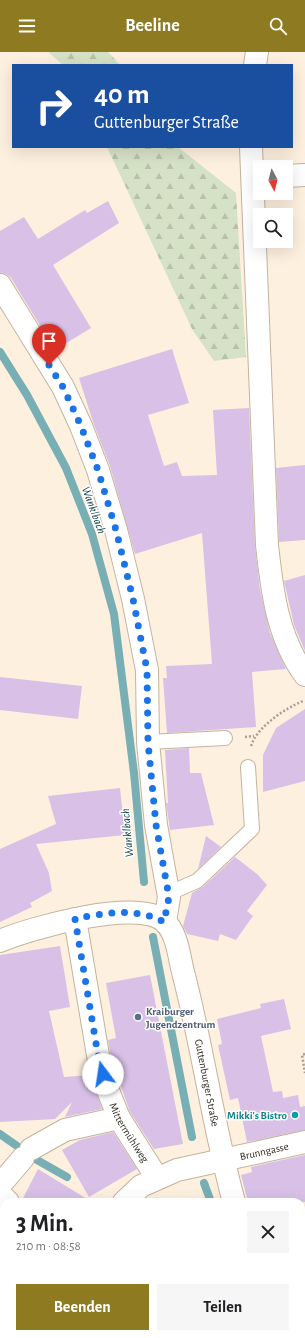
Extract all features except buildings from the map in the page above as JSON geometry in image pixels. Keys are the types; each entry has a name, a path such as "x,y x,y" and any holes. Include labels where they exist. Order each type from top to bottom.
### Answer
{"street":[{"path":"255,64 257,52"},
{"path":"250,148 253,163"},
{"path":"293,176 305,175"},
{"path":"257,200 267,545 273,597 278,616 291,653 305,675"},
{"path":"0,285 63,387 81,426 98,470 116,530 133,599 147,670 148,742 157,840 169,897 164,922 158,918 137,914 115,913 75,919 37,928 0,941"},
{"name":"Mittermühlweg","path":"75,919 99,1061 107,1088 119,1118 157,1178"},
{"name":"Guttenburger Straße","path":"164,922 173,934 189,995 233,1198"},
{"path":"0,1185 27,1153 65,1130 119,1118"},
{"name":"Brunngasse","path":"224,1160 305,1142"},
{"path":"128,1198 141,1186 177,1170 224,1160"}],"lane":[{"path":"148,742 225,738"},
{"path":"169,897 174,891 197,881 252,830 248,767"}],"path":[{"path":"254,736 262,727 305,700"},
{"path":"305,1054 302,1055 305,1073"}],"green space":[{"path":"48,52 108,52 119,64 62,64"},
{"path":"107,148 179,148 236,193 246,357 214,361 192,329"}],"waterway":[{"name":"Wanklbach","path":"0,352 27,395 66,468 92,534 114,614 134,773 144,882"},
{"name":"Wanklbach","path":"153,937 192,1137"},
{"path":"0,1134 37,1160 67,1177"},
{"name":"Wanklbach","path":"204,1183 210,1198"}],"place":[{"name":"Kraiburger Jugendzentrum","path":"138,1017"},
{"name":"Mikki's Bistro","path":"295,1115"}],"route":[{"path":"49,365 63,387 81,426 98,470 116,530 133,599 147,670 148,742 157,840 169,897 164,922 158,918 137,914 115,913 93,915 75,919 99,1061 103,1074"}]}
